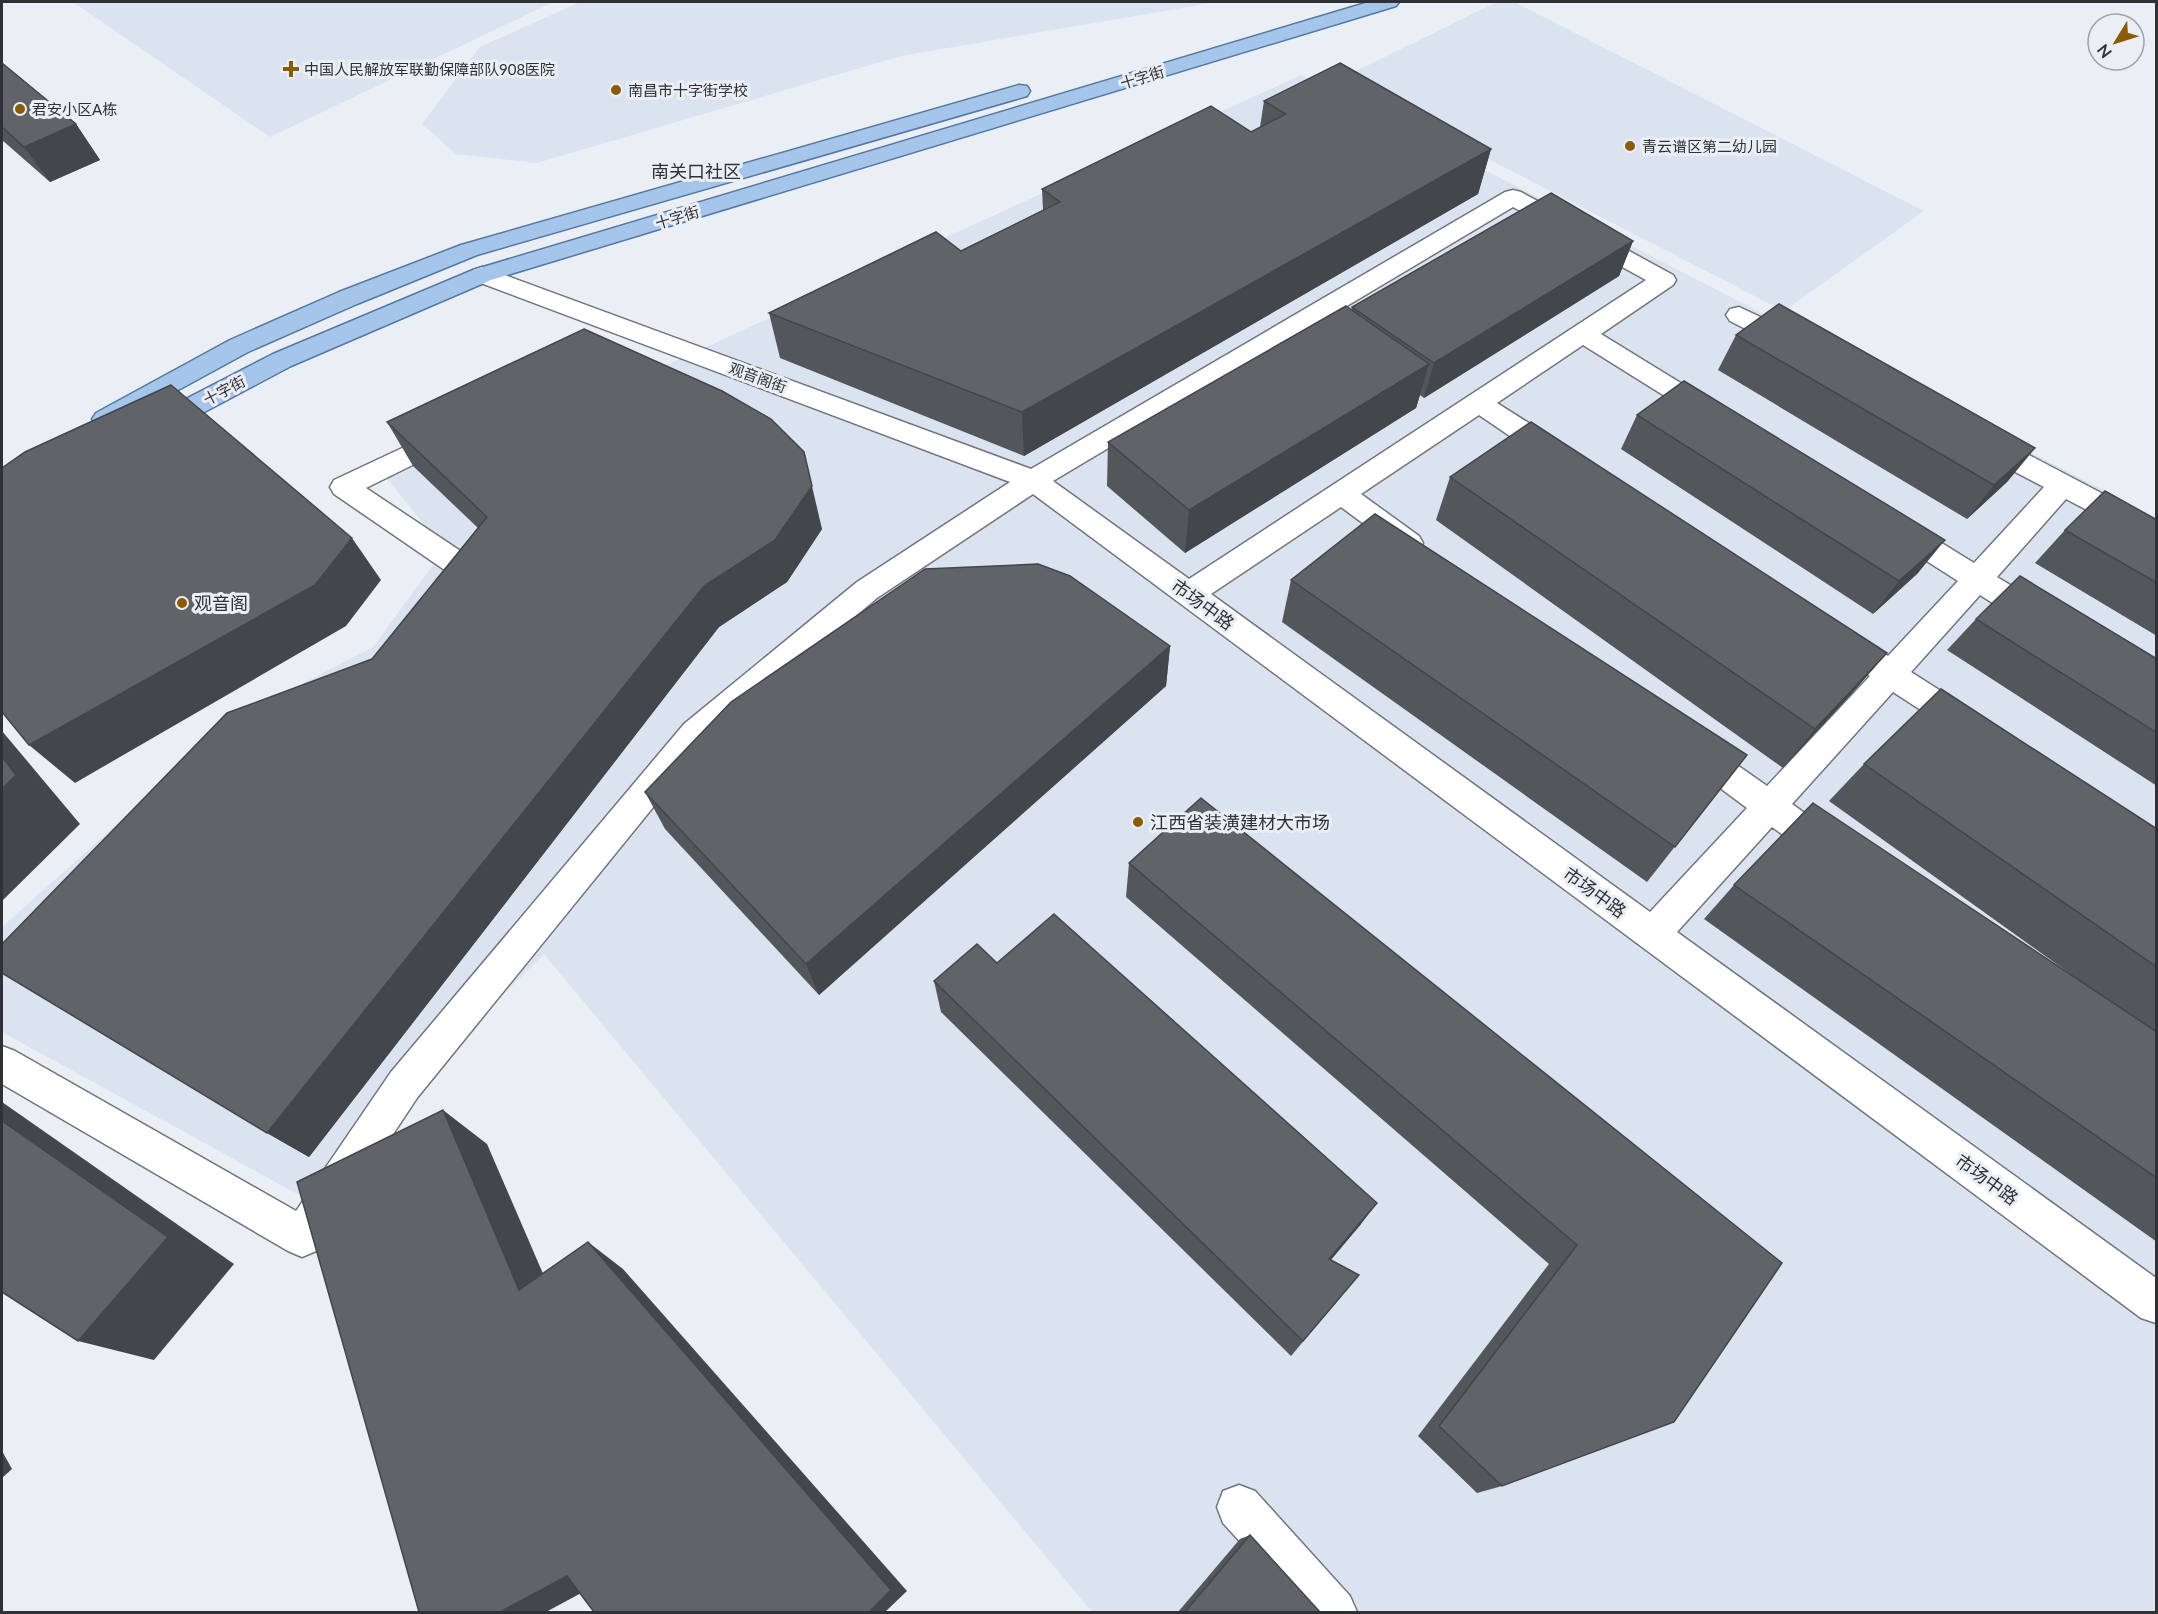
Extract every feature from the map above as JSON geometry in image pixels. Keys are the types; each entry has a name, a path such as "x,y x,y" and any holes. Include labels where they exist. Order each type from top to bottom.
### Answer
{"main road":[{"name":"十字街","path":"85,432 239,346 348,298 469,250 1316,2"},
{"name":"十字街","path":"134,438 282,360 482,275 1389,2"}],"street":[{"path":"2,1064 302,1237 404,1085 695,733 867,590 1033,480 1513,197 1664,280 1189,594"},
{"name":"观音阁街","path":"482,275 1033,480"},
{"path":"1739,315 1812,353"},
{"path":"1583,334 1735,428"},
{"path":"617,352 649,337"},
{"path":"1479,403 1577,467"},
{"path":"443,608 470,572 344,487 470,425"},
{"path":"1959,430 2157,534"},
{"name":"市场中路","path":"1033,480 2157,1303"},
{"path":"1653,934 2063,485"},
{"path":"1341,493 1436,563"},
{"path":"1876,516 2067,635"},
{"path":"1812,622 1989,738"},
{"path":"1665,730 1856,869"},
{"path":"1239,1507 1334,1612"}],"shaded area":[{"name":"中国人民解放军联勤保障部队908医院","path":"73,2 553,2 270,137"},
{"name":"南昌市十字街学校","path":"580,2 1206,2 901,56 537,163 456,154 422,124 480,47"},
{"name":"青云谱区第二幼儿园","path":"1497,2 1514,2 1924,211 1784,311 1336,81"},
{"name":"江西省装潢建材大市场","path":"1301,75 2156,517 2156,1612 1092,1612 544,954 301,1196 2,1032 2,927 236,718 373,647 444,550 375,463 660,368"}],"building":[{"path":"2,63 76,124 24,147 2,127"},
{"path":"1340,63 1491,149 1022,412 769,313 936,232 961,251 1060,202 1042,189 1211,106 1251,132 1286,114 1264,101"},
{"path":"1551,193 1633,241 1434,363 1352,307"},
{"path":"1779,304 2035,448 1994,485 1736,335"},
{"path":"1346,306 1429,364 1189,510 1108,442"},
{"path":"584,329 722,391 771,419 804,452 812,486 775,540 704,586 267,1133 2,973 2,944 227,713 372,659 487,517 387,422"},
{"path":"1684,381 1945,540 1899,581 1637,415"},
{"name":"观音阁","path":"171,385 352,538 315,585 29,745 2,712 2,468 25,452"},
{"path":"1531,422 1887,653 1815,729 1450,477"},
{"path":"2105,491 2157,520 2157,583 2065,530"},
{"path":"1375,514 1747,755 1675,847 1291,580"},
{"path":"1038,564 1070,576 1170,646 806,964 645,792 731,702 925,569"},
{"path":"2020,576 2157,659 2157,733 1976,619"},
{"path":"1941,689 2157,829 2157,967 1864,764"},
{"path":"2,757 16,775 2,789"},
{"path":"1201,798 1782,1263 1674,1422 1502,1486 1439,1426 1577,1245 1129,863"},
{"path":"1813,803 2157,1032 2157,1178 1734,885"},
{"path":"1054,914 1377,1203 1329,1259 1359,1275 1303,1341 934,981 977,944 997,963"},
{"path":"443,1110 519,1290 588,1242 891,1590 869,1612 594,1612 567,1576 500,1612 419,1612 297,1182"},
{"path":"2,1121 168,1237 78,1341 2,1292"},
{"path":"1250,1535 1320,1612 1185,1612"}],"place":[{"name":"中国人民解放军联勤保障部队908医院","path":"291,69"},
{"name":"南昌市十字街学校","path":"616,90"},
{"name":"君安小区A栋","path":"20,109"},
{"name":"青云谱区第二幼儿园","path":"1630,146"},
{"name":"观音阁","path":"182,603"},
{"name":"江西省装潢建材大市场","path":"1138,822"}],"district":[{"name":"南关口社区","path":"696,171"}]}
